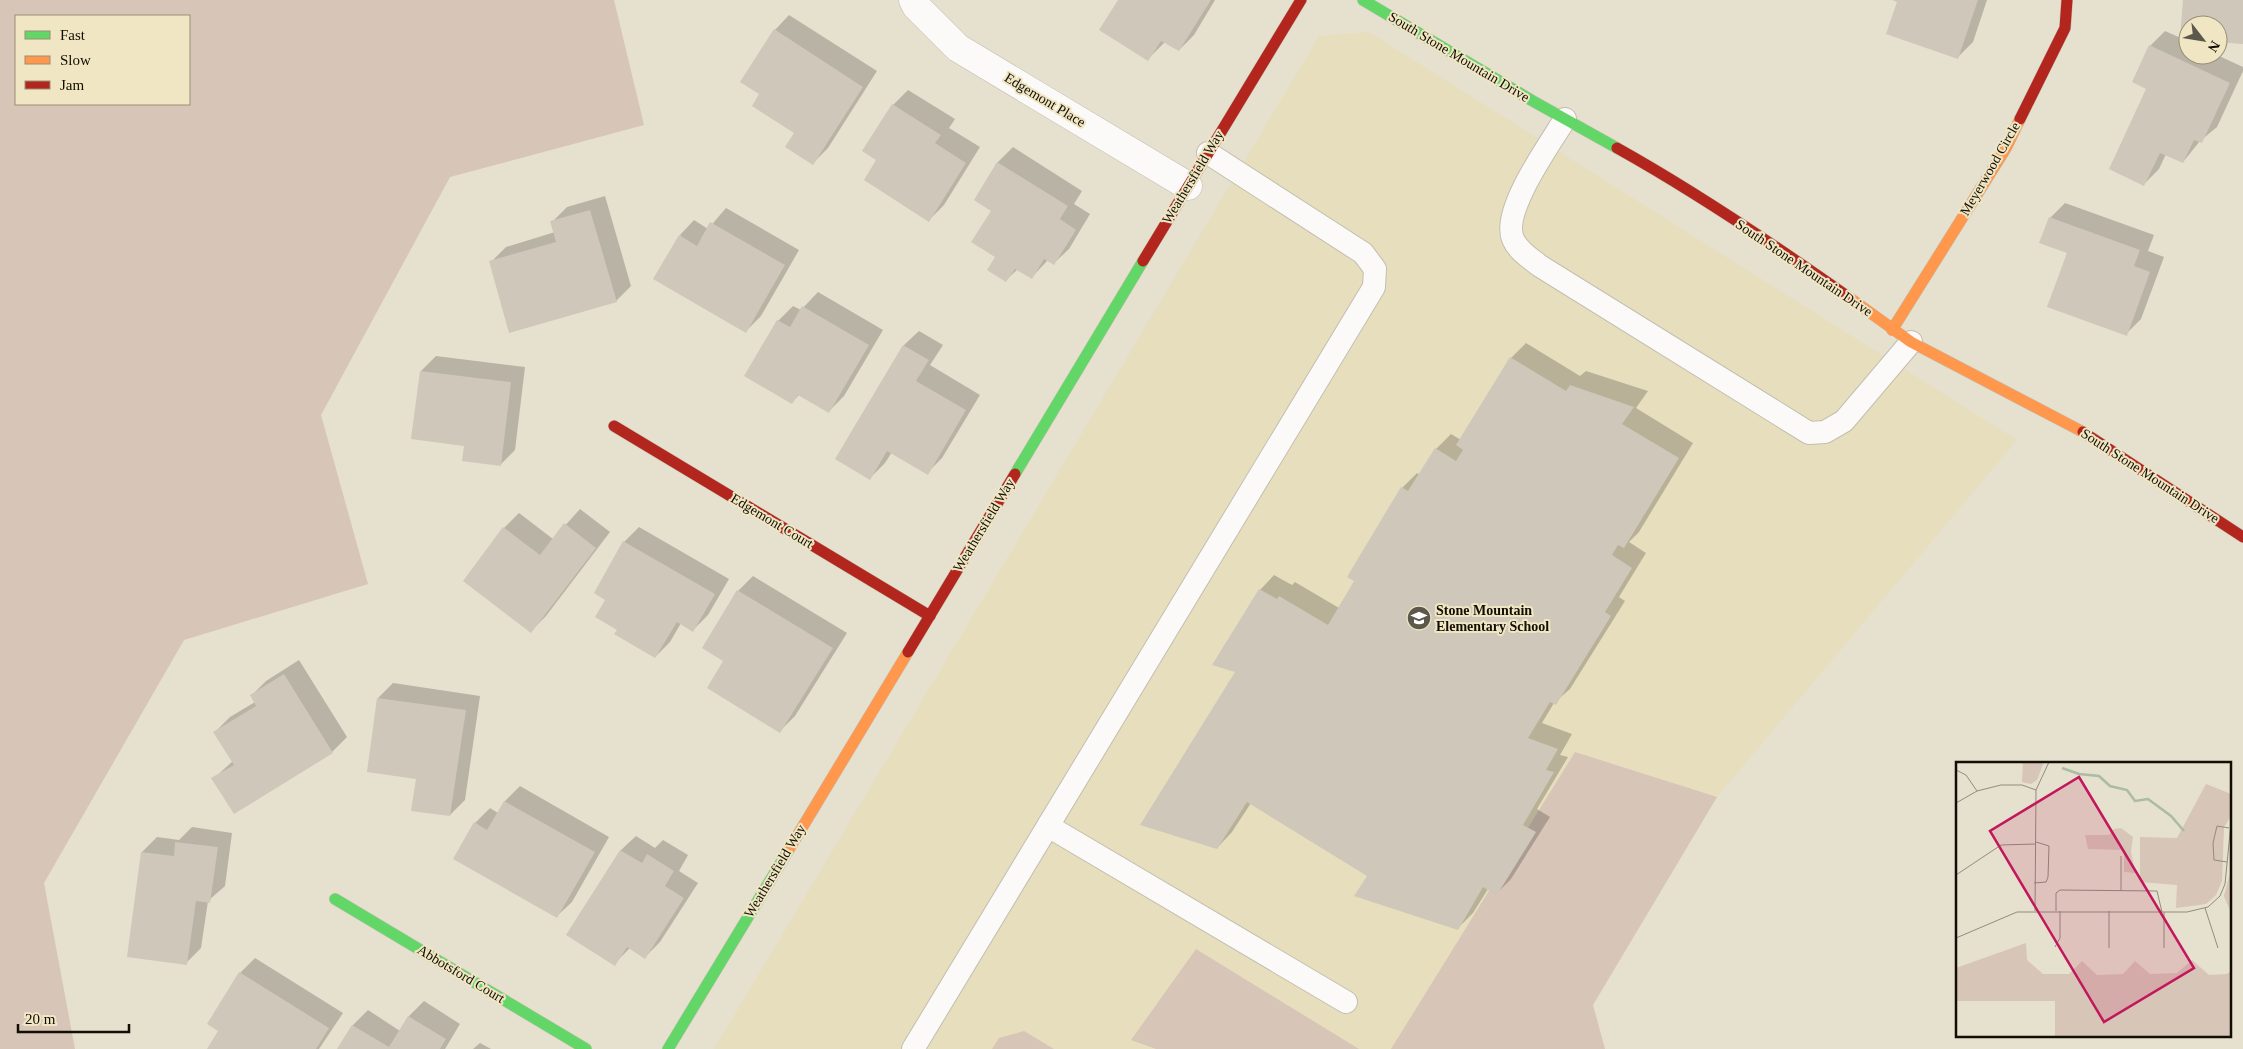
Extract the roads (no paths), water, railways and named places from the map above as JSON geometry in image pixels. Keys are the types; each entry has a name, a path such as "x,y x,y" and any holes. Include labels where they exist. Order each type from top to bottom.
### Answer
{"street":[{"name":"Edgemont Place","path":"913,0 916,6 958,48 1188,186"},
{"name":"Weathersfield Way","path":"668,1049 1301,0"},
{"name":"South Stone Mountain Drive","path":"1363,0 1565,119 1650,166 1801,264 1902,336 2080,430 2243,537"},
{"name":"Meyerwood Circle","path":"1902,336 2006,148 2065,28 2066,0"},
{"name":"Edgemont Court","path":"614,426 930,616"},
{"name":"Abbotsford Court","path":"336,898 586,1049"}],"lane":[{"path":"1565,119 1516,201 1511,220 1512,237 1520,250 1540,266 1810,433 1825,432 1844,421 1902,336"},
{"path":"913,1049 1374,287 1375,269 1363,253 1208,153"},
{"path":"1048,826 1346,1002"}],"place":[{"name":"Stone Mountain Elementary School","path":"1419,618"}]}
